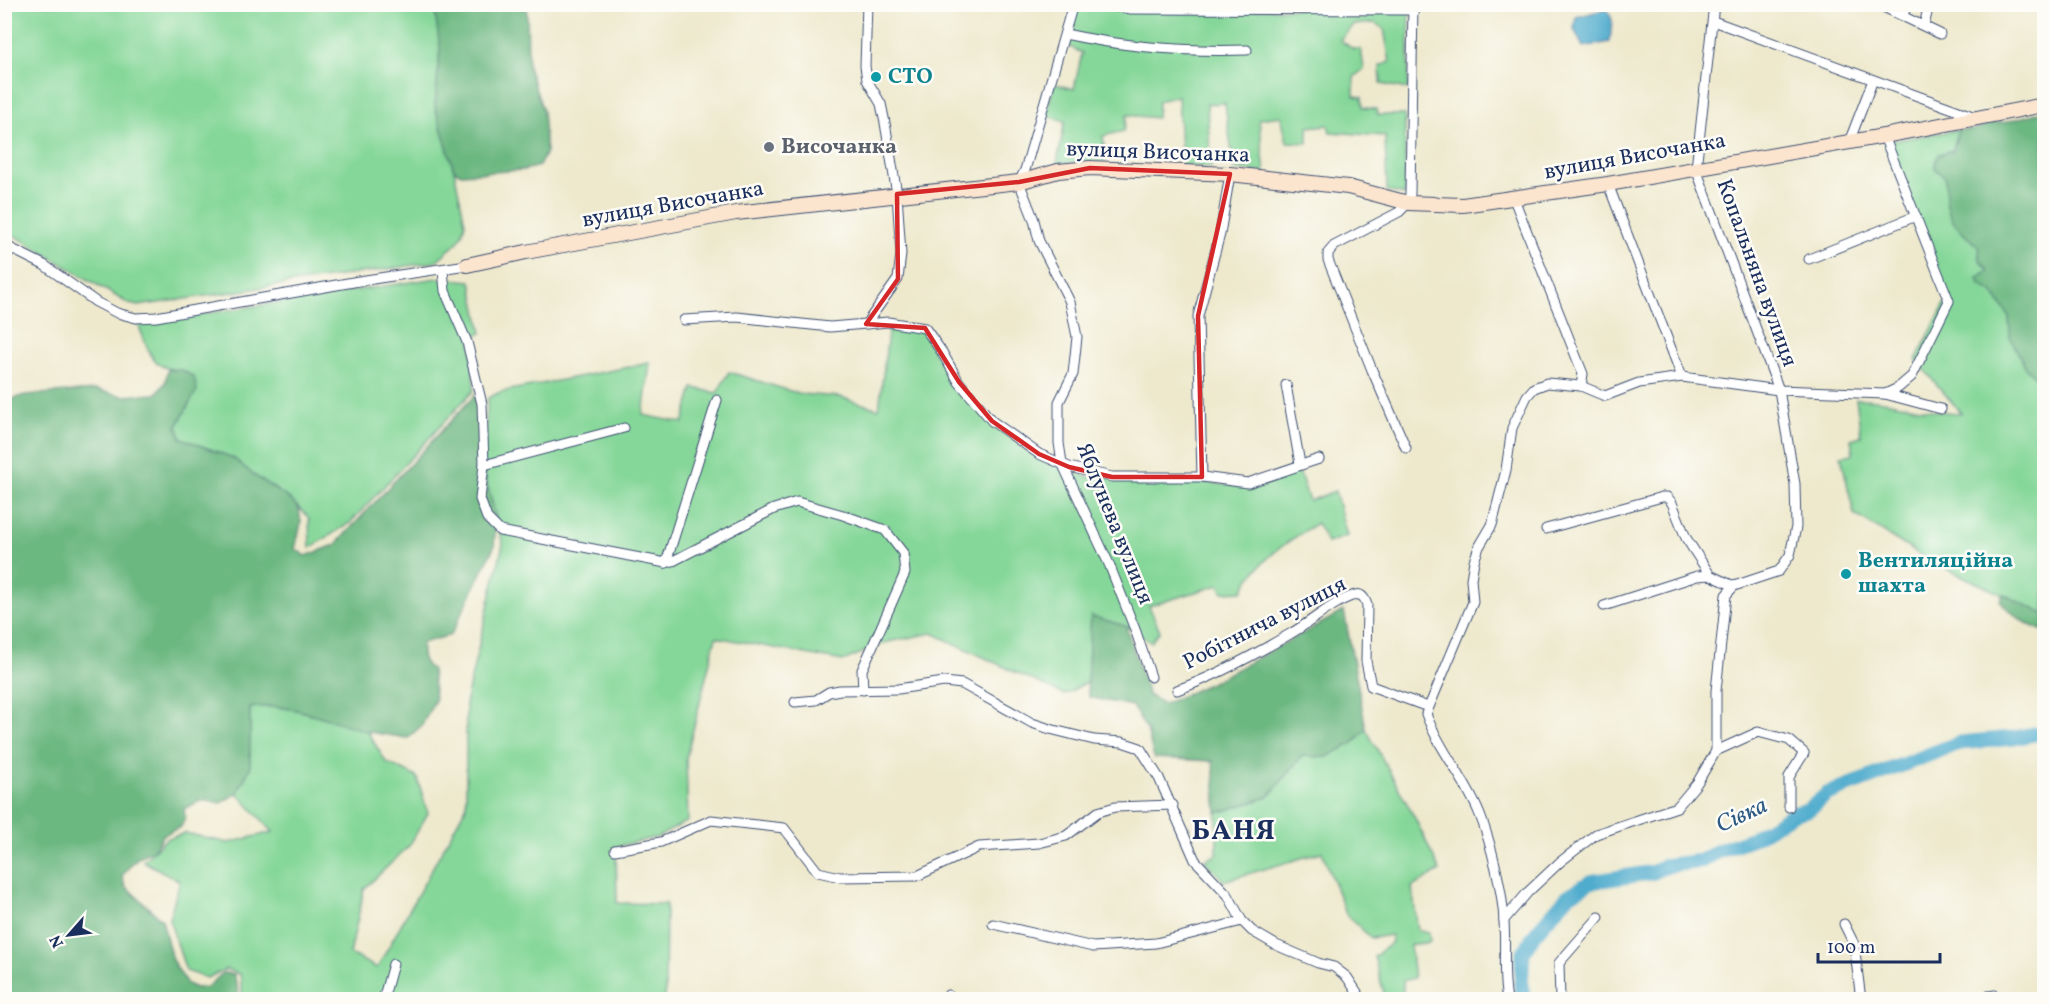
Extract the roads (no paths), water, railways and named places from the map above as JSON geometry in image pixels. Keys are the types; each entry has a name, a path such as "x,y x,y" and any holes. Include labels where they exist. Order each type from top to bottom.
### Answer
{"street":[{"path":"866,324 898,279 901,254 897,194 880,104 867,80 865,66 867,4"},
{"path":"1019,182 1025,170 1073,4"},
{"path":"1098,4 1131,9 1413,7 1408,203 1399,212 1334,246 1328,253 1328,260 1406,448"},
{"path":"1696,169 1714,4"},
{"path":"1877,4 1940,34"},
{"path":"1902,15 1910,4"},
{"path":"1924,26 1929,4"},
{"path":"1713,21 1980,119"},
{"path":"1065,34 1108,43 1154,48 1201,51 1247,50"},
{"path":"1849,142 1874,80"},
{"name":"вулиця Височанка","path":"4,245 44,265 96,302 117,313 136,318 156,317 359,281 443,270 526,252 736,213 1019,182 1058,171 1090,168 1230,174 1348,187 1408,203 1463,205 1514,199 1696,169 1980,119 2044,105"},
{"path":"1884,136 1949,302 1912,376 1898,388 1885,394"},
{"name":"Копальняна вулиця","path":"1696,169 1779,390 1795,484 1796,527 1790,555 1779,572 1734,586"},
{"path":"1202,477 1198,316 1220,234 1230,174"},
{"name":"Яблунева вулиця","path":"1019,182 1034,220 1038,241 1070,302 1077,337 1073,374 1059,402 1059,443 1062,463 1081,500 1117,583 1150,677"},
{"path":"1608,184 1682,377"},
{"path":"1514,199 1583,374 1581,386"},
{"path":"1809,259 1916,216"},
{"path":"443,270 445,291 467,342 482,404 484,465 480,499 487,518 500,531 666,563 774,509 797,502 885,530 903,553 905,573 862,670 862,690"},
{"path":"684,320 737,317 830,327 888,322 925,328 959,382 992,422 1039,454 1069,467 1112,477 1202,477 1248,483 1319,459"},
{"path":"1507,999 1504,986 1504,921 1499,883 1480,815 1426,714 1473,602 1474,561 1492,525 1506,470 1512,428 1527,396 1534,388 1547,382 1581,386 1605,396 1639,383 1682,377 1779,390 1885,394 1941,409"},
{"path":"1286,385 1300,465"},
{"path":"666,563 717,400"},
{"path":"484,465 624,428"},
{"path":"1546,528 1667,497 1672,503 1686,538 1710,575"},
{"path":"1504,921 1544,877 1596,834 1677,807 1697,783 1716,751 1716,691 1720,644 1726,595 1734,586 1710,575 1697,576 1604,606"},
{"name":"Робітнича вулиця","path":"1177,690 1204,680 1291,634 1355,595 1360,595 1365,598 1367,605 1366,661 1371,686 1428,707"},
{"path":"795,702 816,700 829,692 840,690 898,689 944,682 962,684 1032,723 1094,740 1122,742 1140,748 1160,778 1195,860 1228,895 1242,921 1252,931 1276,945 1318,963 1334,967 1347,977 1362,999"},
{"path":"1716,751 1758,732 1789,740 1804,753 1789,777 1789,807"},
{"path":"615,850 661,842 711,820 784,828 818,872 840,877 916,876 979,847 1039,843 1066,836 1098,812 1115,807 1173,805"},
{"path":"1560,999 1558,963 1599,917"},
{"path":"993,924 1094,947 1156,943 1242,921"},
{"path":"1844,924 1854,944 1861,999"},
{"path":"383,999 393,964"},
{"path":"1963,999 1995,995 2001,999"},
{"path":"2026,999 2044,996"}],"water":[{"path":"1607,9 1612,20 1610,42 1583,47 1574,29 1576,17"}],"waterway":[{"name":"Сівка","path":"1524,1000 1521,985 1523,953 1537,931 1568,896 1590,882 1654,872 1664,866 1701,861 1718,851 1753,838 1795,813 1808,810 1827,794 1959,743 2014,738 2044,732"}],"place":[{"name":"СТО","path":"876,77"},
{"name":"Височанка","path":"769,147"},
{"name":"Вентиляційна шахта","path":"1846,574"}],"district":[{"name":"БАНЯ","path":"1234,831"}]}
